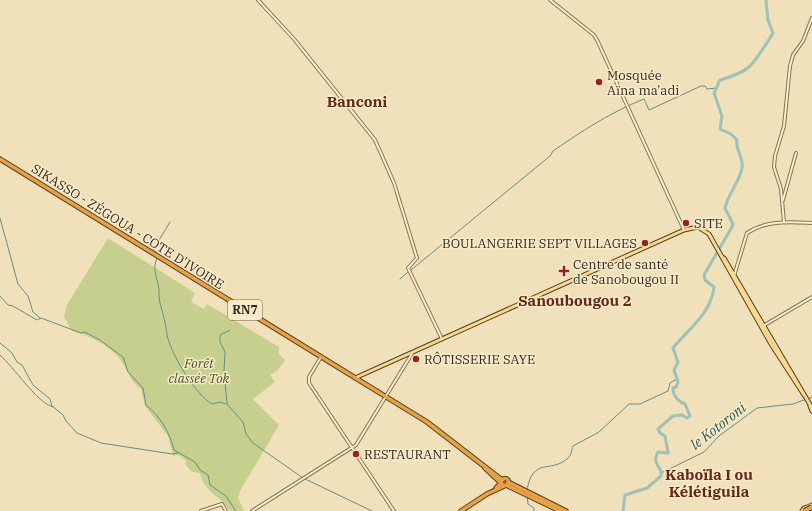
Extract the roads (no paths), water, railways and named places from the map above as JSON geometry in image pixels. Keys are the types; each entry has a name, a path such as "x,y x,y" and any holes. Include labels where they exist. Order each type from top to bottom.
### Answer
{"highway":[{"name":"SIKASSO - ZÉGOUA - COTE D'IVOIRE","path":"0,159 436,428 504,483"},
{"path":"461,511 504,483"},
{"name":"RN7","path":"504,483 560,511"},
{"name":"RN7","path":"539,500 566,511"},
{"path":"802,510 811,509"}],"main road":[{"path":"355,378 684,230 698,227 703,229 717,247 762,326 808,401 812,412"}],"street":[{"path":"258,0 294,39 375,140 394,183 417,258 408,268 442,339"},
{"path":"550,0 594,35 684,230"},
{"path":"784,222 783,201 774,167 775,156 784,126 790,66 793,55 803,41 812,18"},
{"path":"783,201 796,153"},
{"path":"734,277 747,233 764,225 784,222 812,223"},
{"path":"762,326 812,297"},
{"path":"252,511 356,445 412,352"},
{"path":"321,357 309,377 310,383 394,511"},
{"path":"201,511 222,504 226,511"}],"waterway":[{"path":"623,511 625,495 647,488 661,476 661,471 656,462 656,458 658,452 668,453 665,436 660,433 658,429 673,416 682,415 687,418 690,416 685,404 676,398 673,391 673,388 676,387 678,382 674,370 678,362 673,348 704,313 709,305 714,287 705,280 704,275 732,227 733,224 725,208 742,168 742,161 737,147 737,140 731,134 720,129 722,116 714,93 720,80 739,73 751,65 773,33 768,20 766,0"},
{"path":"411,270 550,156 553,151 597,122 644,99 649,110 701,86 705,86 707,89 716,88"},
{"path":"0,218 18,284 28,296 33,312 40,318"},
{"path":"153,250 170,222"},
{"path":"155,251 158,255"},
{"path":"157,258 155,262 155,271 159,287 160,302 168,339 175,356 192,384 205,399 212,404 220,402 226,404"},
{"path":"400,279 408,272"},
{"path":"0,296 8,305 13,306 37,320 41,318 81,333 85,332 100,340 123,357 128,372 143,388 146,405 156,414 167,431 174,450 195,462 200,470 208,475 210,485 226,496 236,511"},
{"path":"230,330 220,335 220,342 225,352 224,371 227,404 243,422 246,434 253,443 303,478 372,511"},
{"path":"0,343 12,353 17,362 22,365 33,385 50,399 52,406 63,415 66,421 77,433 101,443 172,454 178,453"},
{"path":"0,355 40,399 53,407"},
{"path":"527,490 530,480 538,469 562,463 571,454 573,446 599,432 629,404 640,404 668,391 670,383 677,379"},
{"name":"le Kotoroni","path":"661,473 704,452 719,436 757,408 793,404 812,397"},
{"path":"527,495 528,504 534,508 534,511"}],"place":[{"name":"Mosquée Aïna ma'adi","path":"599,82"},
{"name":"SITE","path":"686,223"},
{"name":"BOULANGERIE SEPT VILLAGES","path":"645,243"},
{"name":"Centre de santé de Sanobougou II","path":"564,271"},
{"name":"RÔTISSERIE SAYE","path":"416,359"},
{"name":"RESTAURANT","path":"356,454"}],"district":[{"name":"Banconi","path":"357,102"},
{"name":"Sanoubougou 2","path":"575,301"},
{"name":"Kaboïla I ou Kélétiguila","path":"709,484"}],"park label":[{"name":"Forêt classée Tok","path":"199,370"}]}
